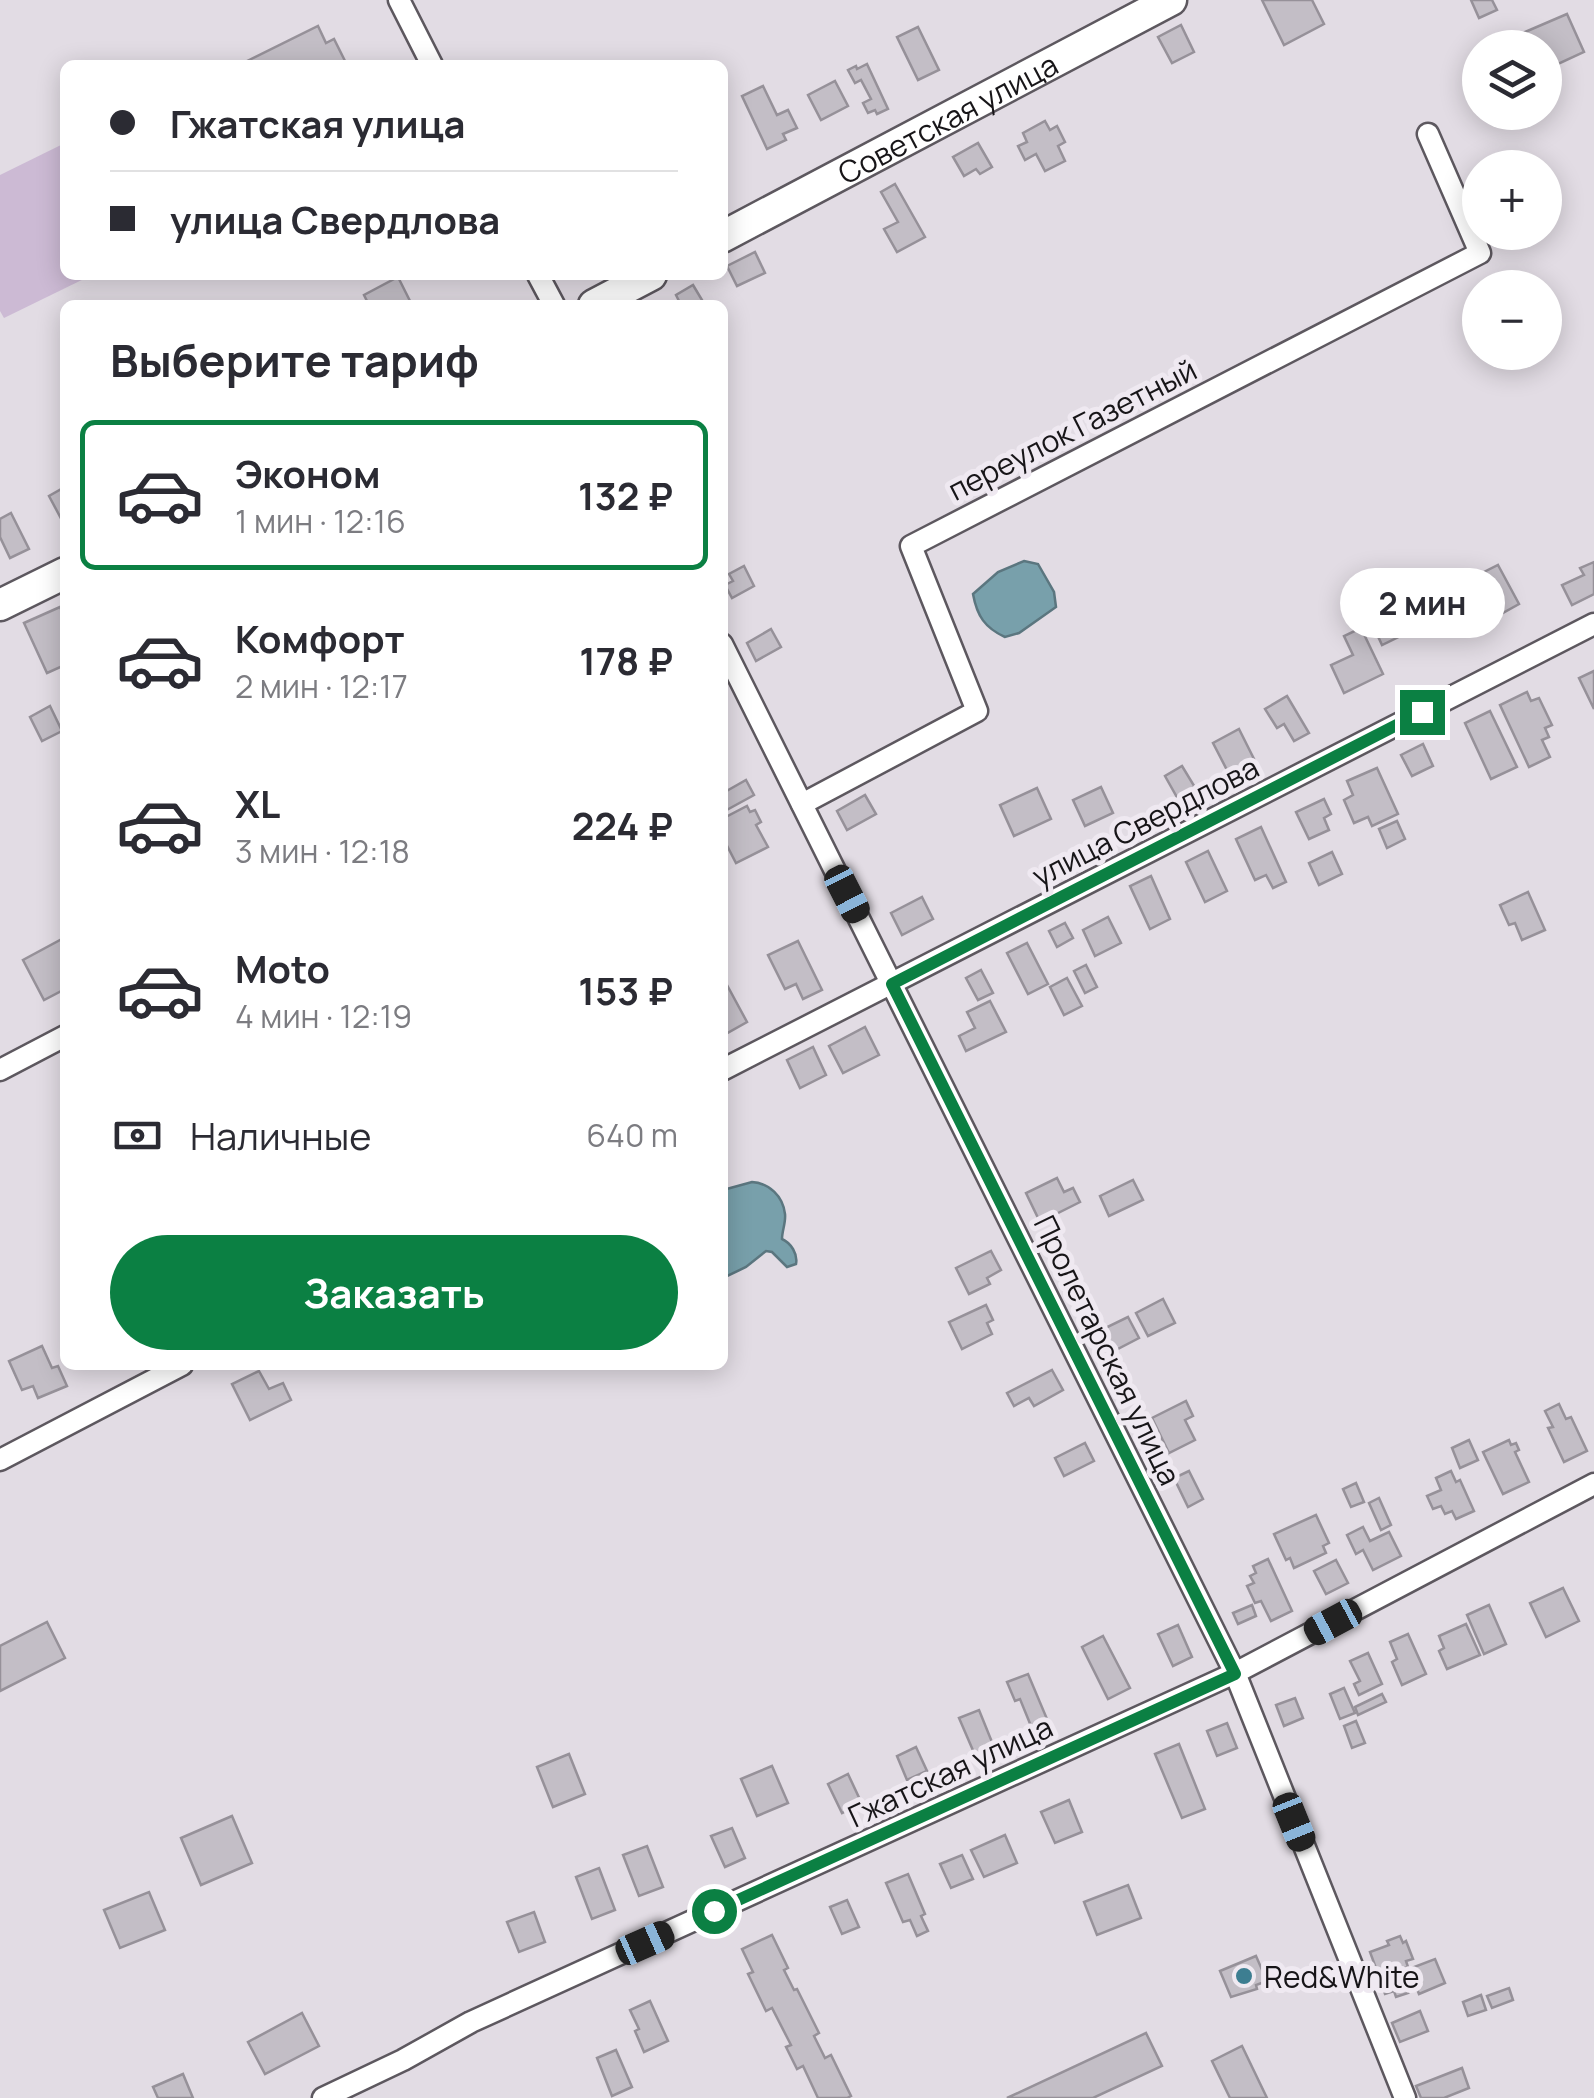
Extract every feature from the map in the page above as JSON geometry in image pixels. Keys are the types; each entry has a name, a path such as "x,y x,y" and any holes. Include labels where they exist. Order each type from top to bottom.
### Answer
{"main road":[{"name":"Советская улица","path":"728,234 1171,0"},
{"path":"604,300 642,280"},
{"path":"0,605 60,575"}],"street":[{"path":"404,2 430,60"},
{"name":"переулок Газетный","path":"802,804 977,711 910,546 1480,252 1428,134"},
{"name":"улица Свердлова","path":"728,1067 1594,624"},
{"name":"Пролетарская улица","path":"728,656 1235,1674 1404,2098"},
{"path":"0,1070 60,1039"},
{"path":"0,1460 172,1370"},
{"name":"Гжатская улица","path":"324,2098 471,2022 1235,1674 1594,1484"}],"shaded area":[{"path":"60,145 60,280 82,280 4,318 0,311 0,175"}],"water":[{"path":"1024,561 1038,564 1054,592 1056,607 1019,633 1005,637 983,620 973,594 998,572"},
{"path":"752,1182 778,1196 785,1217 782,1239 793,1249 796,1264 787,1267 766,1251 728,1276 728,1189"}],"building":[{"path":"1262,0 1312,0 1324,24 1284,45"},
{"path":"1471,0 1492,0 1497,10 1479,18"},
{"path":"1567,14 1584,52 1562,62 1562,30 1530,30"},
{"path":"1181,25 1194,52 1172,63 1158,37"},
{"path":"318,26 326,43 334,39 344,60 249,60"},
{"path":"918,27 939,70 918,80 897,37"},
{"path":"867,64 888,109 877,114 875,110 868,113 863,103 871,99 861,80 855,83 848,70"},
{"path":"835,81 848,106 821,120 808,95"},
{"path":"763,86 777,115 788,110 797,128 783,134 786,140 767,149 742,96"},
{"path":"1045,121 1050,130 1057,126 1065,142 1058,146 1065,161 1045,171 1036,154 1025,160 1018,146 1027,142 1023,133"},
{"path":"978,143 992,167 964,176 953,157"},
{"path":"895,184 925,237 897,252 884,229 898,222 881,192"},
{"path":"755,252 765,273 737,286 728,266"},
{"path":"400,280 410,300 366,300 364,295"},
{"path":"693,285 702,300 678,300 676,295"},
{"path":"60,490 60,517 49,496"},
{"path":"11,513 29,549 10,558 0,537 0,519"},
{"path":"1594,562 1594,594 1572,605 1562,585 1584,575 1580,568"},
{"path":"1498,565 1519,604 1501,614 1480,574"},
{"path":"744,566 754,586 732,598 728,584 733,581 729,574"},
{"path":"1461,577 1478,609 1451,624 1433,592"},
{"path":"1396,580 1417,628 1382,645 1360,597"},
{"path":"60,607 60,667 47,673 24,623"},
{"path":"1361,628 1383,674 1344,693 1331,665 1353,655 1344,636"},
{"path":"771,629 781,647 756,661 747,643"},
{"path":"1594,671 1594,709 1579,678"},
{"path":"1527,692 1531,701 1539,698 1552,725 1545,728 1549,737 1542,740 1550,757 1529,767 1500,705"},
{"path":"1287,696 1309,733 1294,741 1284,724 1277,728 1265,709"},
{"path":"50,706 60,732 42,741 30,717"},
{"path":"1490,711 1517,767 1491,779 1465,723"},
{"path":"1239,729 1254,759 1228,772 1213,743"},
{"path":"1423,744 1433,766 1412,776 1401,755"},
{"path":"1182,766 1196,789 1178,799 1165,776"},
{"path":"1377,768 1398,814 1372,826 1368,817 1354,823 1344,800 1353,795 1347,781"},
{"path":"746,780 754,795 728,809 728,790"},
{"path":"1101,787 1113,813 1085,826 1073,800"},
{"path":"1037,788 1051,819 1014,836 1000,805"},
{"path":"865,795 876,814 847,830 837,811"},
{"path":"1324,799 1331,814 1324,818 1329,830 1309,839 1296,812"},
{"path":"747,806 750,812 755,810 761,822 756,825 768,847 736,863 728,848 728,816"},
{"path":"1397,821 1405,839 1387,848 1379,829"},
{"path":"1261,827 1286,882 1273,888 1266,875 1255,880 1236,839"},
{"path":"1208,851 1227,891 1205,902 1186,862"},
{"path":"1332,852 1342,874 1319,885 1309,863"},
{"path":"1151,876 1170,919 1150,929 1130,886"},
{"path":"1528,892 1545,930 1522,940 1515,923 1509,925 1500,905"},
{"path":"922,897 933,919 902,935 891,913"},
{"path":"1108,917 1121,943 1095,956 1083,930"},
{"path":"1065,923 1073,938 1057,947 1049,931"},
{"path":"60,940 60,992 44,1000 23,960"},
{"path":"798,941 822,990 803,999 796,984 785,989 768,955"},
{"path":"1027,943 1048,984 1028,994 1007,953"},
{"path":"1086,965 1097,987 1085,993 1074,971"},
{"path":"981,970 993,993 978,1000 966,978"},
{"path":"1067,978 1082,1006 1064,1015 1050,987"},
{"path":"728,987 747,1022 728,1033"},
{"path":"990,1001 1006,1032 966,1051 959,1036 975,1028 967,1012"},
{"path":"865,1027 879,1055 843,1073 829,1046"},
{"path":"813,1047 826,1075 800,1088 787,1060"},
{"path":"1057,1178 1064,1192 1073,1188 1080,1202 1040,1222 1026,1193"},
{"path":"1133,1180 1143,1200 1109,1216 1100,1196"},
{"path":"991,1251 1001,1270 987,1278 990,1284 969,1294 956,1268"},
{"path":"1163,1299 1175,1323 1148,1336 1136,1313"},
{"path":"986,1305 993,1320 987,1323 992,1334 962,1349 949,1322"},
{"path":"1128,1317 1139,1338 1110,1353 1099,1331"},
{"path":"42,1346 52,1368 58,1366 67,1386 38,1398 33,1386 22,1390 9,1361"},
{"path":"1052,1370 1063,1390 1034,1406 1029,1398 1014,1406 1007,1393"},
{"path":"259,1371 269,1389 283,1383 291,1400 250,1420 232,1384"},
{"path":"1186,1401 1193,1416 1185,1420 1195,1440 1169,1453 1152,1418"},
{"path":"1559,1404 1566,1419 1571,1417 1587,1451 1564,1462 1548,1428 1553,1427 1545,1411"},
{"path":"1469,1440 1478,1460 1460,1468 1452,1448"},
{"path":"1509,1440 1511,1445 1516,1443 1519,1450 1515,1452 1529,1482 1503,1494 1483,1452"},
{"path":"1085,1443 1094,1461 1064,1476 1055,1458"},
{"path":"1189,1471 1203,1499 1188,1507 1174,1478"},
{"path":"1451,1471 1456,1482 1460,1480 1474,1511 1456,1519 1452,1511 1445,1514 1441,1506 1433,1509 1427,1496 1441,1490 1436,1478"},
{"path":"1356,1483 1364,1502 1351,1507 1343,1489"},
{"path":"1379,1498 1391,1525 1381,1530 1369,1503"},
{"path":"1316,1515 1329,1543 1323,1546 1326,1553 1294,1568 1274,1534"},
{"path":"1363,1527 1370,1541 1389,1532 1401,1556 1373,1570 1363,1550 1356,1554 1347,1535"},
{"path":"1268,1559 1292,1611 1271,1621 1261,1601 1255,1603 1247,1586 1254,1583 1250,1576 1256,1573 1253,1566"},
{"path":"1336,1560 1348,1583 1326,1594 1314,1571"},
{"path":"1563,1588 1579,1621 1546,1637 1530,1603"},
{"path":"1252,1605 1256,1616 1238,1624 1233,1613"},
{"path":"1489,1605 1506,1644 1484,1654 1467,1615"},
{"path":"47,1622 65,1658 0,1691 0,1646"},
{"path":"1466,1624 1480,1655 1447,1669 1439,1651 1444,1648 1439,1636"},
{"path":"1178,1625 1192,1657 1173,1666 1158,1634"},
{"path":"1408,1634 1426,1674 1402,1685 1392,1662 1397,1659 1390,1642"},
{"path":"1103,1636 1130,1688 1108,1699 1082,1647"},
{"path":"1368,1653 1382,1684 1359,1695 1354,1684 1360,1681 1350,1661"},
{"path":"1028,1674 1047,1719 1031,1726 1020,1699 1015,1701 1007,1682"},
{"path":"1344,1688 1355,1713 1340,1719 1330,1694"},
{"path":"1382,1694 1386,1702 1358,1715 1355,1707"},
{"path":"1295,1698 1303,1718 1284,1726 1276,1705"},
{"path":"979,1710 994,1747 975,1755 959,1718"},
{"path":"1356,1721 1365,1743 1352,1748 1344,1726"},
{"path":"1227,1723 1237,1748 1217,1756 1207,1731"},
{"path":"1179,1744 1205,1809 1182,1818 1155,1754"},
{"path":"916,1747 927,1771 907,1780 897,1756"},
{"path":"569,1754 585,1794 553,1807 537,1767"},
{"path":"772,1766 788,1803 757,1816 741,1779"},
{"path":"848,1774 862,1804 842,1813 828,1784"},
{"path":"1069,1800 1082,1832 1055,1843 1041,1812"},
{"path":"232,1816 252,1863 201,1885 181,1838"},
{"path":"732,1828 745,1858 725,1867 711,1836"},
{"path":"1005,1835 1017,1863 984,1877 971,1850"},
{"path":"647,1846 663,1887 639,1896 623,1855"},
{"path":"962,1855 973,1879 951,1888 940,1864"},
{"path":"599,1868 615,1910 592,1919 576,1877"},
{"path":"908,1874 928,1931 917,1936 910,1920 903,1922 886,1883"},
{"path":"1128,1885 1141,1918 1097,1935 1084,1902"},
{"path":"149,1892 165,1930 120,1948 104,1910"},
{"path":"847,1900 859,1927 842,1934 830,1907"},
{"path":"534,1912 545,1942 519,1952 507,1922"},
{"path":"772,1935 788,1968 784,1970 819,2033 814,2036 825,2058 831,2055 851,2096 847,2098 818,2098 803,2066 797,2069 786,2047 791,2045 772,2008 766,2011 748,1974 753,1972 742,1949"},
{"path":"1400,1936 1413,1959 1406,1961 1408,1967 1396,1971 1394,1965 1377,1971 1370,1952"},
{"name":"Red&White","path":"1256,1956 1267,1981 1256,1985 1257,1989 1231,1997 1220,1971"},
{"path":"1435,1959 1445,1983 1419,1994 1409,1969"},
{"path":"1406,1970 1412,1987 1406,1989 1408,1993 1396,1997 1394,1991 1385,1994 1380,1980"},
{"path":"1509,1988 1513,2000 1492,2008 1487,1996"},
{"path":"1481,1995 1486,2010 1468,2016 1463,2002"},
{"path":"650,2001 668,2041 644,2052 630,2010"},
{"path":"1420,2011 1428,2031 1400,2042 1392,2023"},
{"path":"302,2013 319,2046 265,2074 248,2042"},
{"path":"1146,2033 1162,2066 1093,2098 1007,2098"},
{"path":"1242,2046 1267,2098 1230,2098 1212,2061"},
{"path":"616,2050 632,2087 612,2096 597,2058"},
{"path":"1462,2068 1469,2088 1444,2098 1421,2098 1416,2086"},
{"path":"183,2074 193,2098 158,2098 153,2087"}],"place":[{"name":"Red&White","path":"1244,1976"}],"route":[{"path":"714,1911 1235,1674 892,984 1422,712"}]}
